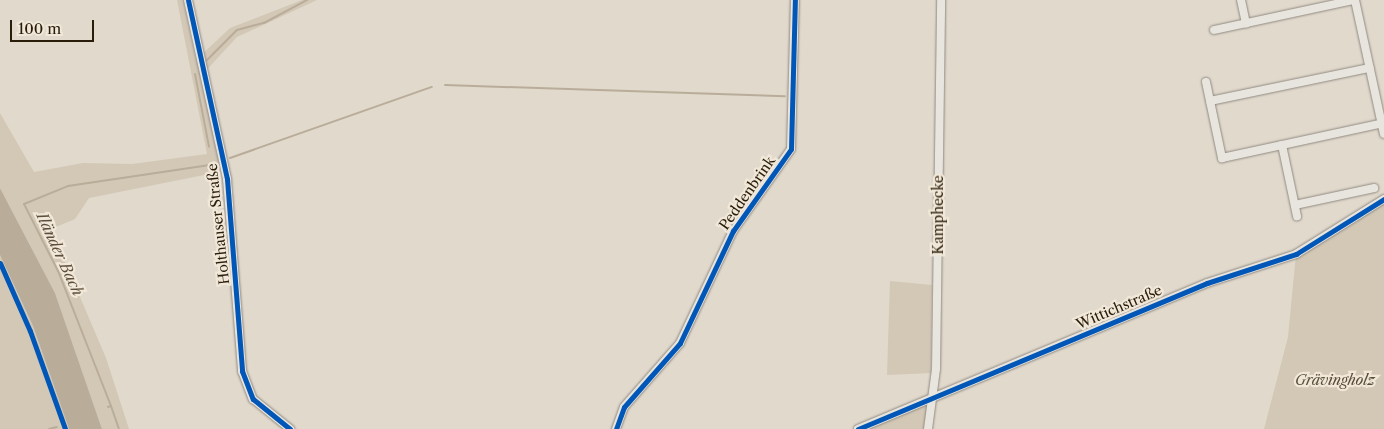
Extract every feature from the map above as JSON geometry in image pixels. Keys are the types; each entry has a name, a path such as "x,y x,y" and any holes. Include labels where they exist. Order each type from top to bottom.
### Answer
{"street":[{"name":"Holthauser Straße","path":"188,0 227,179 242,371 253,399 290,429"},
{"name":"Peddenbrink","path":"616,429 624,407 680,343 733,230 791,150 795,0"},
{"name":"Kamphecke","path":"928,429 935,399 941,0"},
{"path":"1241,0 1246,23"},
{"path":"1214,30 1354,0 1384,134"},
{"path":"1210,101 1370,68"},
{"path":"1206,82 1222,158 1383,123"},
{"path":"1282,145 1297,216"},
{"path":"1295,205 1374,188"},
{"name":"Wittichstraße","path":"858,429 935,399 1207,283 1296,254 1384,199"}],"green space":[{"path":"177,0 183,0 196,60 230,28 302,0 317,0 237,37 200,77 224,164 214,173 89,198 75,219 51,229 106,358 129,429 102,429 55,293 0,188 0,113 34,172 83,163 132,164 207,154"},
{"name":"Grävingholz","path":"1384,201 1384,429 1264,429 1288,337 1296,254"},
{"path":"0,255 33,326 69,429 0,429"},
{"path":"890,281 932,285 931,373 887,375"},
{"path":"935,399 928,429 858,429"}],"shaded area":[{"path":"0,188 55,293 102,429 69,429 33,326 0,255"}],"waterway":[{"name":"Iländer Bach","path":"207,60 237,30 264,23 307,0"},
{"name":"Iländer Bach","path":"195,74 209,147"},
{"path":"445,85 785,96"},
{"path":"230,158 432,87"},
{"name":"Iländer Bach","path":"108,407 111,406 58,271 24,204 68,186 211,165"},
{"path":"111,406 119,429"},
{"path":"49,429 57,427"}],"cycle path":[{"path":"188,0 227,179 242,371 253,399 290,429"},
{"path":"616,429 624,407 680,343 733,231 791,149 795,0"},
{"path":"858,429 1207,283 1296,254 1384,199"},
{"path":"0,263 30,331 65,429"}]}
